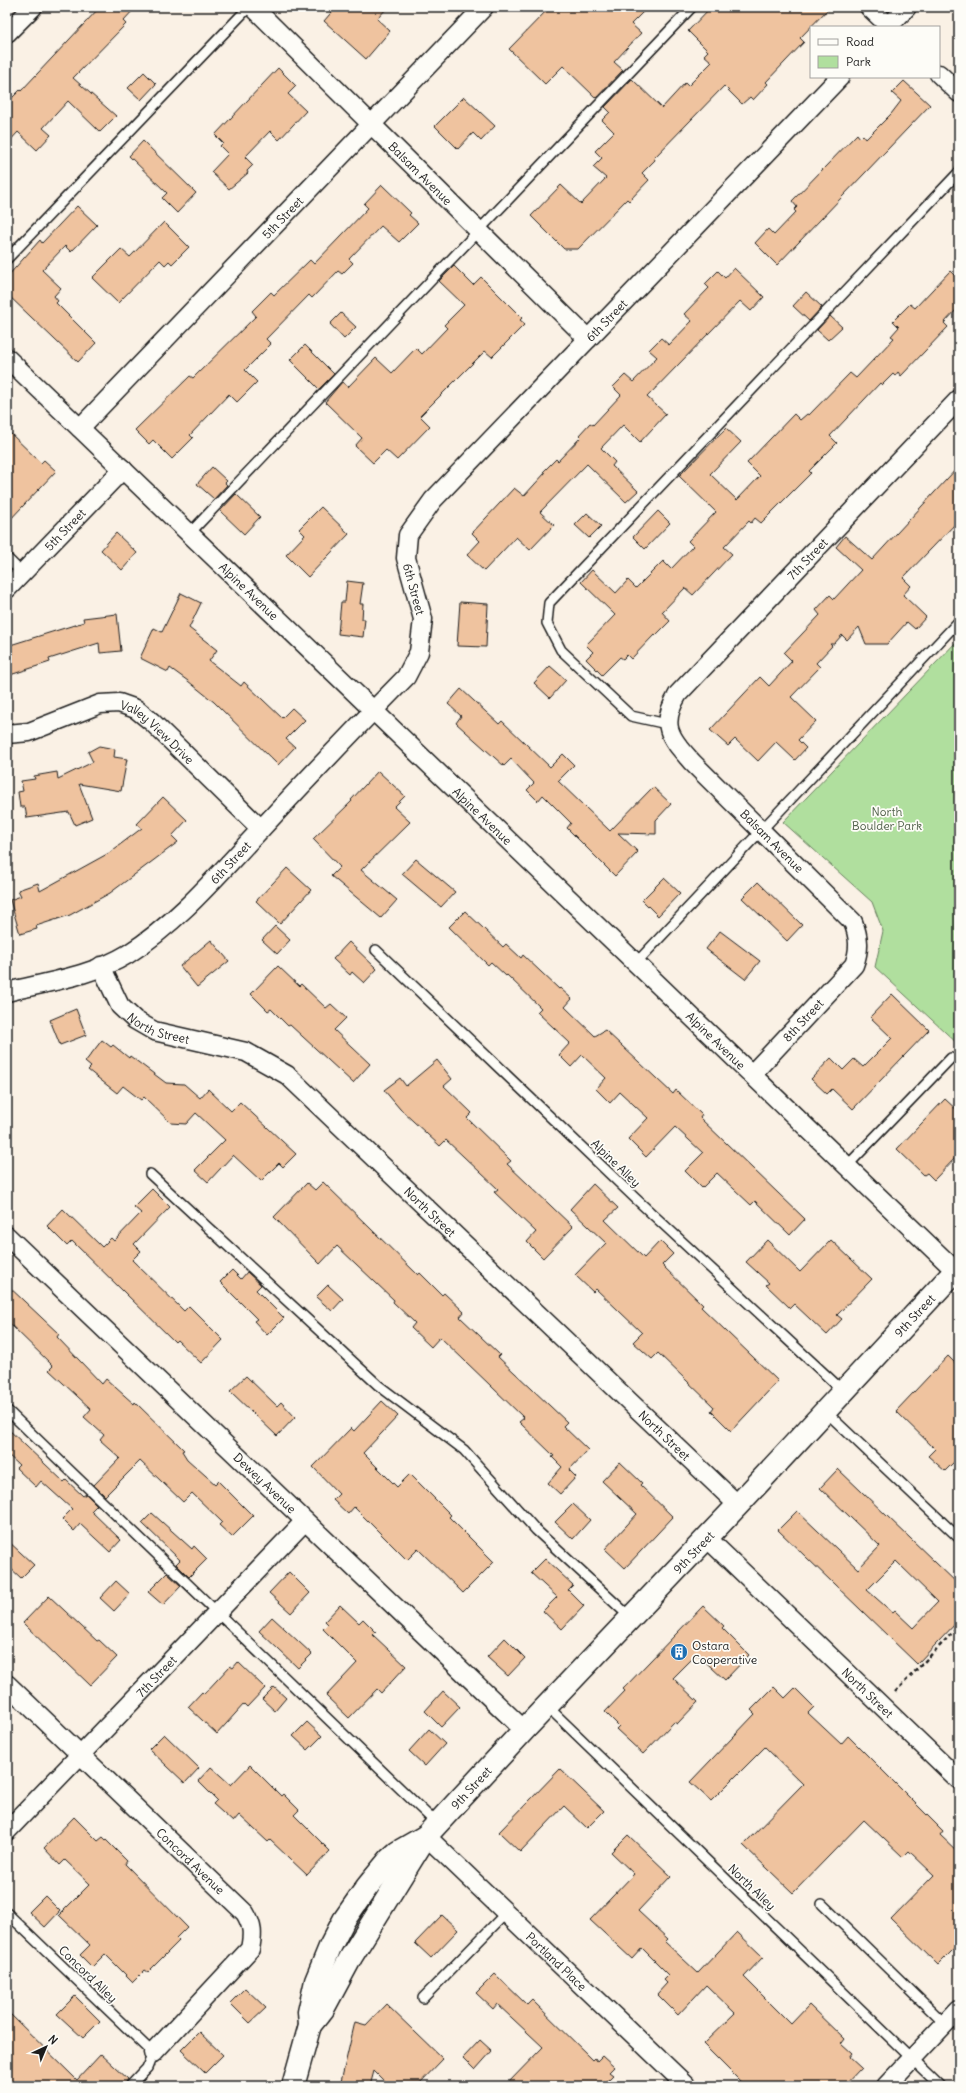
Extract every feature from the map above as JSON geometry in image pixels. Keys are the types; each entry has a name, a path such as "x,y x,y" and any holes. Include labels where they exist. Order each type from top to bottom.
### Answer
{"street":[{"path":"7,33 33,7"},
{"name":"Balsam Avenue","path":"253,7 588,339"},
{"name":"5th Street","path":"80,428 484,7"},
{"path":"869,7 888,26"},
{"path":"890,26 907,7"},
{"path":"940,75 959,93"},
{"name":"6th Street","path":"7,992 87,972 101,966 127,954 174,919 216,878 373,710 406,677 419,652 423,619 406,558 408,535 432,500 839,78"},
{"name":"Alpine Avenue","path":"7,358 958,1271"},
{"name":"7th Street","path":"667,724 670,708 678,694 959,399"},
{"name":"5th Street","path":"7,589 123,469"},
{"name":"Valley View Drive","path":"7,734 29,732 100,704 118,703 136,709 152,722 261,829"},
{"name":"Balsam Avenue","path":"667,724 672,740 853,922 859,937 858,954 854,964"},
{"name":"8th Street","path":"752,1074 854,964"},
{"name":"North Street","path":"101,966 120,1006 134,1020 154,1031 246,1052 287,1075 738,1505"},
{"name":"Dewey Avenue","path":"7,1236 524,1730"},
{"name":"9th Street","path":"293,2086 310,2025 323,2009 351,1957 432,1830 524,1730 958,1271"},
{"name":"7th Street","path":"7,1831 81,1756 305,1521"},
{"name":"North Street","path":"707,1538 959,1780"},
{"name":"Concord Avenue","path":"7,1684 245,1913 251,1923 253,1936 250,1949 153,2052"},
{"name":"Portland Place","path":"432,1830 506,1913 687,2086"},
{"path":"886,2086 959,2009"}],"lane":[{"path":"7,259 249,7"},
{"path":"190,533 692,7"},
{"path":"667,724 631,716 561,650 547,623 549,603 959,172"},
{"path":"7,558 22,573"},
{"path":"636,963 959,621"},
{"name":"Alpine Alley","path":"376,950 635,1198 843,1391"},
{"path":"847,1166 951,1058"},
{"path":"150,1174 378,1386 464,1450 536,1530 631,1618"},
{"path":"7,1410 218,1612 432,1830"},
{"path":"825,1411 959,1538"},
{"name":"North Alley","path":"547,1706 940,2086"},
{"path":"822,1904 945,2024"},
{"name":"Concord Alley","path":"7,1913 153,2052"},
{"path":"423,1998 506,1913"},
{"path":"130,2086 147,2068 153,2052"}],"path":[{"path":"959,1566 956,1570 959,1573"},
{"path":"882,1706 959,1626"}],"green space":[{"name":"North Boulder Park","path":"959,639 959,1045 875,967 883,931 872,902 783,822"}],"building":[{"path":"100,7 136,7 123,21 126,24 73,78 116,116 100,132 68,101 43,128 51,135 37,150 18,132 7,144 7,103 20,90 21,91"},
{"path":"336,7 388,7 377,19 390,31 366,59 324,21"},
{"path":"550,7 648,7 631,24 641,33 614,62 623,70 596,98 563,66 545,84 509,49"},
{"path":"711,7 830,7 800,38 804,42 766,82 768,84 753,100 750,97 742,104 724,86 654,158 655,160 642,173 649,180 629,201 627,199 578,249 564,249 531,216 561,185 581,204 606,178 593,167 602,158 595,151 614,132 602,120 610,112 605,107 632,79 662,108 685,83 688,86 712,62 704,55 708,51 688,31"},
{"path":"278,68 296,86 288,94 306,111 279,140 270,131 245,157 253,165 247,171 248,173 229,189 211,172 228,154 220,146 223,143 215,135"},
{"path":"144,72 156,84 141,100 128,88"},
{"path":"904,81 930,105 777,265 755,243 768,229 774,235 796,212 794,210 797,207 792,201 857,134 860,138 863,135 866,139 891,114 901,101 892,93"},
{"path":"464,97 495,126 481,141 473,133 458,149 435,126"},
{"path":"143,141 196,193 177,213 162,198 167,193 129,156"},
{"path":"382,185 411,213 409,215 418,223 399,242 381,226 349,259 353,263 342,274 338,271 312,298 309,295 266,339 271,344 245,370 257,382 237,402 229,394 190,435 193,438 172,459 153,440 149,444 135,430 190,376 193,378 256,316 252,311 271,292 274,295 310,260 314,264 368,208 364,204"},
{"path":"77,206 97,225 71,252 65,246 42,270 61,288 54,296 58,301 56,303 96,343 78,362 7,294 7,277 40,240 42,243"},
{"path":"164,222 189,247 172,264 169,261 165,265 160,260 118,303 92,278 121,249 130,257"},
{"path":"454,266 473,285 481,277 522,318 520,320 525,324 492,357 485,351 420,416 430,426 397,460 386,450 373,463 355,446 362,438 325,402 342,382 348,387 376,358 392,373 416,348 422,354 447,328 444,325 464,305 439,281"},
{"path":"734,268 764,297 751,311 740,301 647,397 666,414 640,442 623,425 601,448 615,462 612,466 638,491 626,502 587,464 540,512 554,525 530,550 516,537 484,571 467,555 480,541 472,533 514,488 524,496 545,473 543,472 556,459 558,461 581,437 579,435 590,423 593,425 621,395 613,387 625,375 633,382 657,357 649,350 661,338 669,345 692,321 684,314 709,288 705,284 718,271 725,278"},
{"path":"950,271 959,280 959,307 944,323 948,327 901,376 898,372 895,376 893,374 882,385 880,383 830,436 837,443 809,471 811,473 761,523 755,518 751,523 749,521 724,547 732,554 693,595 685,588 662,612 670,621 631,659 627,655 623,659 620,657 602,675 586,659 593,652 586,645 615,615 581,582 592,570 616,593 628,580 636,588 663,561 671,569 693,546 688,541 716,512 679,476 726,428 741,442 710,474 737,500 760,476 747,463 794,414 800,420 807,414 809,415 850,373 856,378 894,338 891,336 899,327 893,321 910,304 915,308"},
{"path":"806,292 822,307 809,321 793,306"},
{"path":"341,313 356,327 344,339 330,324"},
{"path":"830,316 842,327 828,340 817,330"},
{"path":"305,345 334,374 319,389 290,360"},
{"path":"7,430 41,463 44,460 56,471 7,523"},
{"path":"959,466 959,520 903,578 911,586 903,595 926,617 915,629 907,622 887,644 866,644 859,627 847,640 842,635 834,644 830,644 832,646 816,663 820,667 791,697 816,721 798,740 806,748 795,760 776,742 758,761 735,739 728,746 710,730 760,677 769,686 792,661 784,653 820,615 816,610 830,595 834,599 861,570 836,547 845,536 872,560"},
{"path":"212,467 227,481 225,483 227,485 214,499 197,484"},
{"path":"236,494 260,517 244,534 220,511"},
{"path":"321,507 349,534 308,577 286,555 305,535 299,529"},
{"path":"658,511 670,523 645,549 633,537"},
{"path":"587,513 601,526 589,538 575,525"},
{"path":"116,533 137,553 122,570 101,550"},
{"path":"347,581 363,583 360,604 363,604 362,619 365,619 363,637 338,634 341,602 345,602"},
{"path":"181,593 201,603 189,628 217,650 209,661 241,686 244,682 282,718 292,708 305,720 286,739 295,747 278,765 214,702 188,681 170,668 168,672 140,658 154,628 162,632"},
{"path":"460,602 488,604 486,647 457,646"},
{"path":"117,614 121,651 100,653 99,643 49,659 50,662 7,676 7,646 84,622 83,618"},
{"path":"550,666 566,680 550,698 534,683"},
{"path":"461,689 499,724 502,721 550,767 563,754 574,765 558,781 610,831 653,787 671,804 656,820 656,834 618,833 638,852 615,876 567,828 571,823 543,795 538,801 527,790 534,783 511,759 504,766 456,723 461,716 448,704"},
{"path":"99,746 115,749 114,757 127,759 121,791 79,784 92,818 75,825 69,812 27,818 25,807 20,807 18,792 23,791 21,781 35,779 34,776 57,772 58,779 93,762 88,752"},
{"path":"378,771 405,796 394,807 410,822 361,870 397,900 381,918 331,876 340,867 313,839 352,801 351,800"},
{"path":"163,797 187,820 172,836 178,842 110,893 70,915 36,926 37,929 20,934 10,900 21,896 18,890 38,883 40,891 109,853 142,828 137,824"},
{"path":"416,859 455,892 441,907 402,874"},
{"path":"287,868 311,890 280,924 256,901"},
{"path":"664,878 680,893 658,916 642,900"},
{"path":"758,882 802,925 787,941 742,898"},
{"path":"465,911 503,947 506,944 521,958 523,955 559,989 560,988 572,999 565,1007 595,1036 605,1030 673,1094 676,1090 702,1115 700,1118 805,1219 790,1235 755,1201 751,1205 717,1173 702,1188 685,1171 703,1153 675,1127 646,1157 628,1139 648,1118 620,1092 610,1103 596,1089 606,1078 582,1055 571,1067 559,1055 570,1043 537,1012 541,1008 507,975 506,976 491,962 488,965 449,927"},
{"path":"275,926 290,940 277,954 262,940"},
{"path":"720,931 760,961 745,979 706,949"},
{"path":"211,940 229,961 197,987 180,966"},
{"path":"349,942 377,969 364,983 352,972 350,975 333,959"},
{"path":"278,966 299,986 301,984 326,1008 331,1004 346,1018 334,1030 370,1064 353,1083 290,1025 288,1026 271,1009 268,1011 251,994"},
{"path":"892,994 929,1030 853,1109 832,1089 827,1094 811,1079 831,1058 843,1070 854,1059 863,1067 892,1038 870,1017"},
{"path":"76,1009 86,1035 60,1045 50,1020"},
{"path":"102,1040 111,1047 113,1045 129,1058 130,1056 166,1083 184,1084 200,1098 208,1089 231,1111 240,1102 296,1154 283,1167 279,1163 261,1181 233,1155 208,1182 195,1170 225,1140 196,1113 186,1124 171,1123 144,1097 141,1100 123,1086 117,1093 88,1070 91,1067 85,1062"},
{"path":"437,1060 452,1079 444,1086 472,1113 467,1118 511,1161 507,1164 573,1227 543,1258 527,1242 536,1232 494,1192 498,1189 446,1140 440,1146 400,1109 384,1090 400,1078 406,1086"},
{"path":"945,1099 959,1112 959,1154 934,1180 927,1173 924,1175 897,1149"},
{"path":"323,1182 418,1275 420,1273 442,1295 444,1293 464,1312 460,1317 500,1355 498,1357 567,1422 563,1426 588,1450 569,1470 576,1477 560,1494 548,1483 562,1467 552,1457 554,1456 519,1422 524,1418 491,1386 440,1337 431,1347 411,1328 415,1323 393,1302 394,1300 337,1246 320,1264 274,1217 307,1183 315,1190"},
{"path":"593,1184 618,1208 605,1220 644,1258 660,1241 673,1254 662,1265 703,1305 701,1307 778,1381 731,1431 711,1411 714,1407 658,1353 652,1359 633,1342 642,1333 596,1289 593,1292 575,1275 606,1243 570,1209"},
{"path":"152,1189 170,1207 134,1244 141,1251 132,1260 184,1311 189,1306 223,1340 201,1363 177,1340 175,1342 72,1241 67,1246 47,1226 63,1209 102,1247 111,1238 114,1241 141,1213 134,1207"},
{"path":"767,1240 800,1272 831,1240 872,1279 837,1315 842,1319 827,1335 794,1304 790,1308 766,1285 769,1283 746,1262"},
{"path":"232,1270 241,1279 247,1272 261,1285 256,1290 284,1318 267,1335 254,1321 257,1319 220,1282"},
{"path":"7,1285 59,1334 57,1337 102,1384 106,1379 134,1404 135,1402 184,1450 182,1451 187,1459 215,1484 218,1481 253,1516 232,1537 219,1525 222,1522 192,1493 183,1502 140,1461 105,1496 94,1485 120,1458 100,1440 104,1435 84,1417 91,1409 49,1370 53,1366 7,1321"},
{"path":"328,1285 343,1299 332,1311 316,1297"},
{"path":"948,1356 959,1367 959,1457 945,1471 928,1456 935,1449 896,1411"},
{"path":"246,1376 277,1406 281,1402 295,1417 277,1436 230,1391"},
{"path":"382,1401 398,1416 363,1453 397,1487 410,1474 451,1515 449,1517 494,1562 463,1593 418,1549 407,1560 354,1507 348,1514 333,1500 339,1494 313,1467 351,1428 354,1431"},
{"path":"7,1428 64,1482 66,1480 83,1496 86,1494 97,1505 91,1511 121,1540 110,1552 80,1524 74,1531 62,1519 72,1509 41,1481 36,1487 16,1468 19,1465 7,1454"},
{"path":"620,1462 642,1483 640,1485 673,1517 625,1568 605,1549 637,1514 602,1481"},
{"path":"838,1469 959,1585 959,1620 917,1664 778,1530 797,1511 858,1569 880,1546 820,1488","holes":["896,1561 938,1602 913,1628 895,1611 893,1613 867,1590"]},
{"path":"573,1504 590,1520 573,1539 555,1522"},
{"path":"152,1513 192,1549 194,1546 207,1559 189,1577 176,1564 180,1560 142,1523"},
{"path":"7,1540 34,1565 21,1578 7,1565"},
{"path":"545,1559 573,1585 568,1590 584,1606 562,1629 543,1611 557,1597 531,1573"},
{"path":"289,1572 310,1593 291,1613 269,1593"},
{"path":"167,1573 181,1586 163,1605 148,1592"},
{"path":"116,1581 130,1594 114,1611 100,1598"},
{"path":"49,1596 97,1641 99,1640 117,1657 90,1685 65,1661 64,1663 23,1623"},
{"path":"340,1605 359,1623 363,1619 376,1632 373,1635 406,1666 381,1693 377,1689 349,1718 326,1696 357,1663 323,1629 328,1624 325,1621"},
{"path":"703,1606 724,1626 722,1628 749,1655 725,1680 697,1654 673,1678 698,1702 677,1724 674,1722 643,1754 616,1729 619,1726 605,1712 625,1691 623,1689"},
{"path":"272,1617 312,1654 298,1668 259,1631"},
{"path":"505,1638 525,1658 508,1676 487,1657"},
{"path":"238,1662 265,1688 247,1707 244,1704 217,1734 188,1707 202,1692 204,1694 230,1666 233,1668"},
{"path":"274,1687 286,1698 275,1711 262,1699"},
{"path":"774,1687 785,1698 795,1688 814,1707 808,1713 841,1744 848,1736 943,1831 940,1835 959,1853 959,1944 938,1965 891,1919 934,1875 909,1851 903,1857 864,1820 793,1893 743,1845 803,1784 765,1747 711,1801 690,1782 755,1714 751,1710"},
{"path":"443,1691 460,1707 441,1727 425,1711"},
{"path":"307,1722 322,1736 308,1750 293,1736"},
{"path":"429,1729 445,1744 425,1766 409,1751"},
{"path":"164,1734 199,1768 185,1783 149,1749"},
{"path":"250,1765 281,1796 283,1794 299,1810 294,1815 330,1851 307,1875 270,1840 268,1842 239,1815 233,1822 213,1804 217,1800 198,1781 211,1767 231,1785"},
{"path":"560,1769 604,1811 587,1828 564,1806 520,1852 499,1832"},
{"path":"74,1817 98,1841 103,1837 127,1861 125,1864 187,1927 176,1938 179,1941 148,1972 145,1970 133,1982 105,1954 92,1967 80,1955 90,1945 59,1915 90,1884 65,1860 60,1865 44,1848"},
{"path":"628,1835 671,1876 638,1911 668,1939 665,1942 698,1973 737,1932 763,1957 744,1977 791,2024 809,2005 844,2039 841,2043 852,2053 849,2057 861,2068 844,2086 745,2086 703,2044 735,2013 706,1985 678,2015 657,1994 667,1983 664,1980 669,1975 642,1948 632,1959 590,1920 634,1874 611,1852"},
{"path":"45,1896 60,1911 45,1927 29,1912"},
{"path":"442,1915 458,1930 431,1958 415,1943"},
{"path":"495,1974 527,2005 532,2000 593,2060 595,2058 597,2061 602,2056 614,2067 609,2072 613,2075 602,2086 505,2086 543,2047 497,2004 493,2009 476,1993"},
{"path":"245,1988 266,2008 250,2023 230,2003"},
{"path":"75,1996 100,2021 83,2038 57,2014"},
{"path":"386,2004 443,2059 417,2086 389,2086 374,2071 370,2086 340,2086 355,2022 366,2025"},
{"path":"7,2011 77,2080 101,2054 128,2079 124,2086 7,2086"},
{"path":"199,2032 223,2055 205,2073 181,2050"},
{"path":"480,2040 492,2051 475,2070 463,2058"}],"place":[{"name":"Ostara Cooperative","path":"679,1652"}]}
